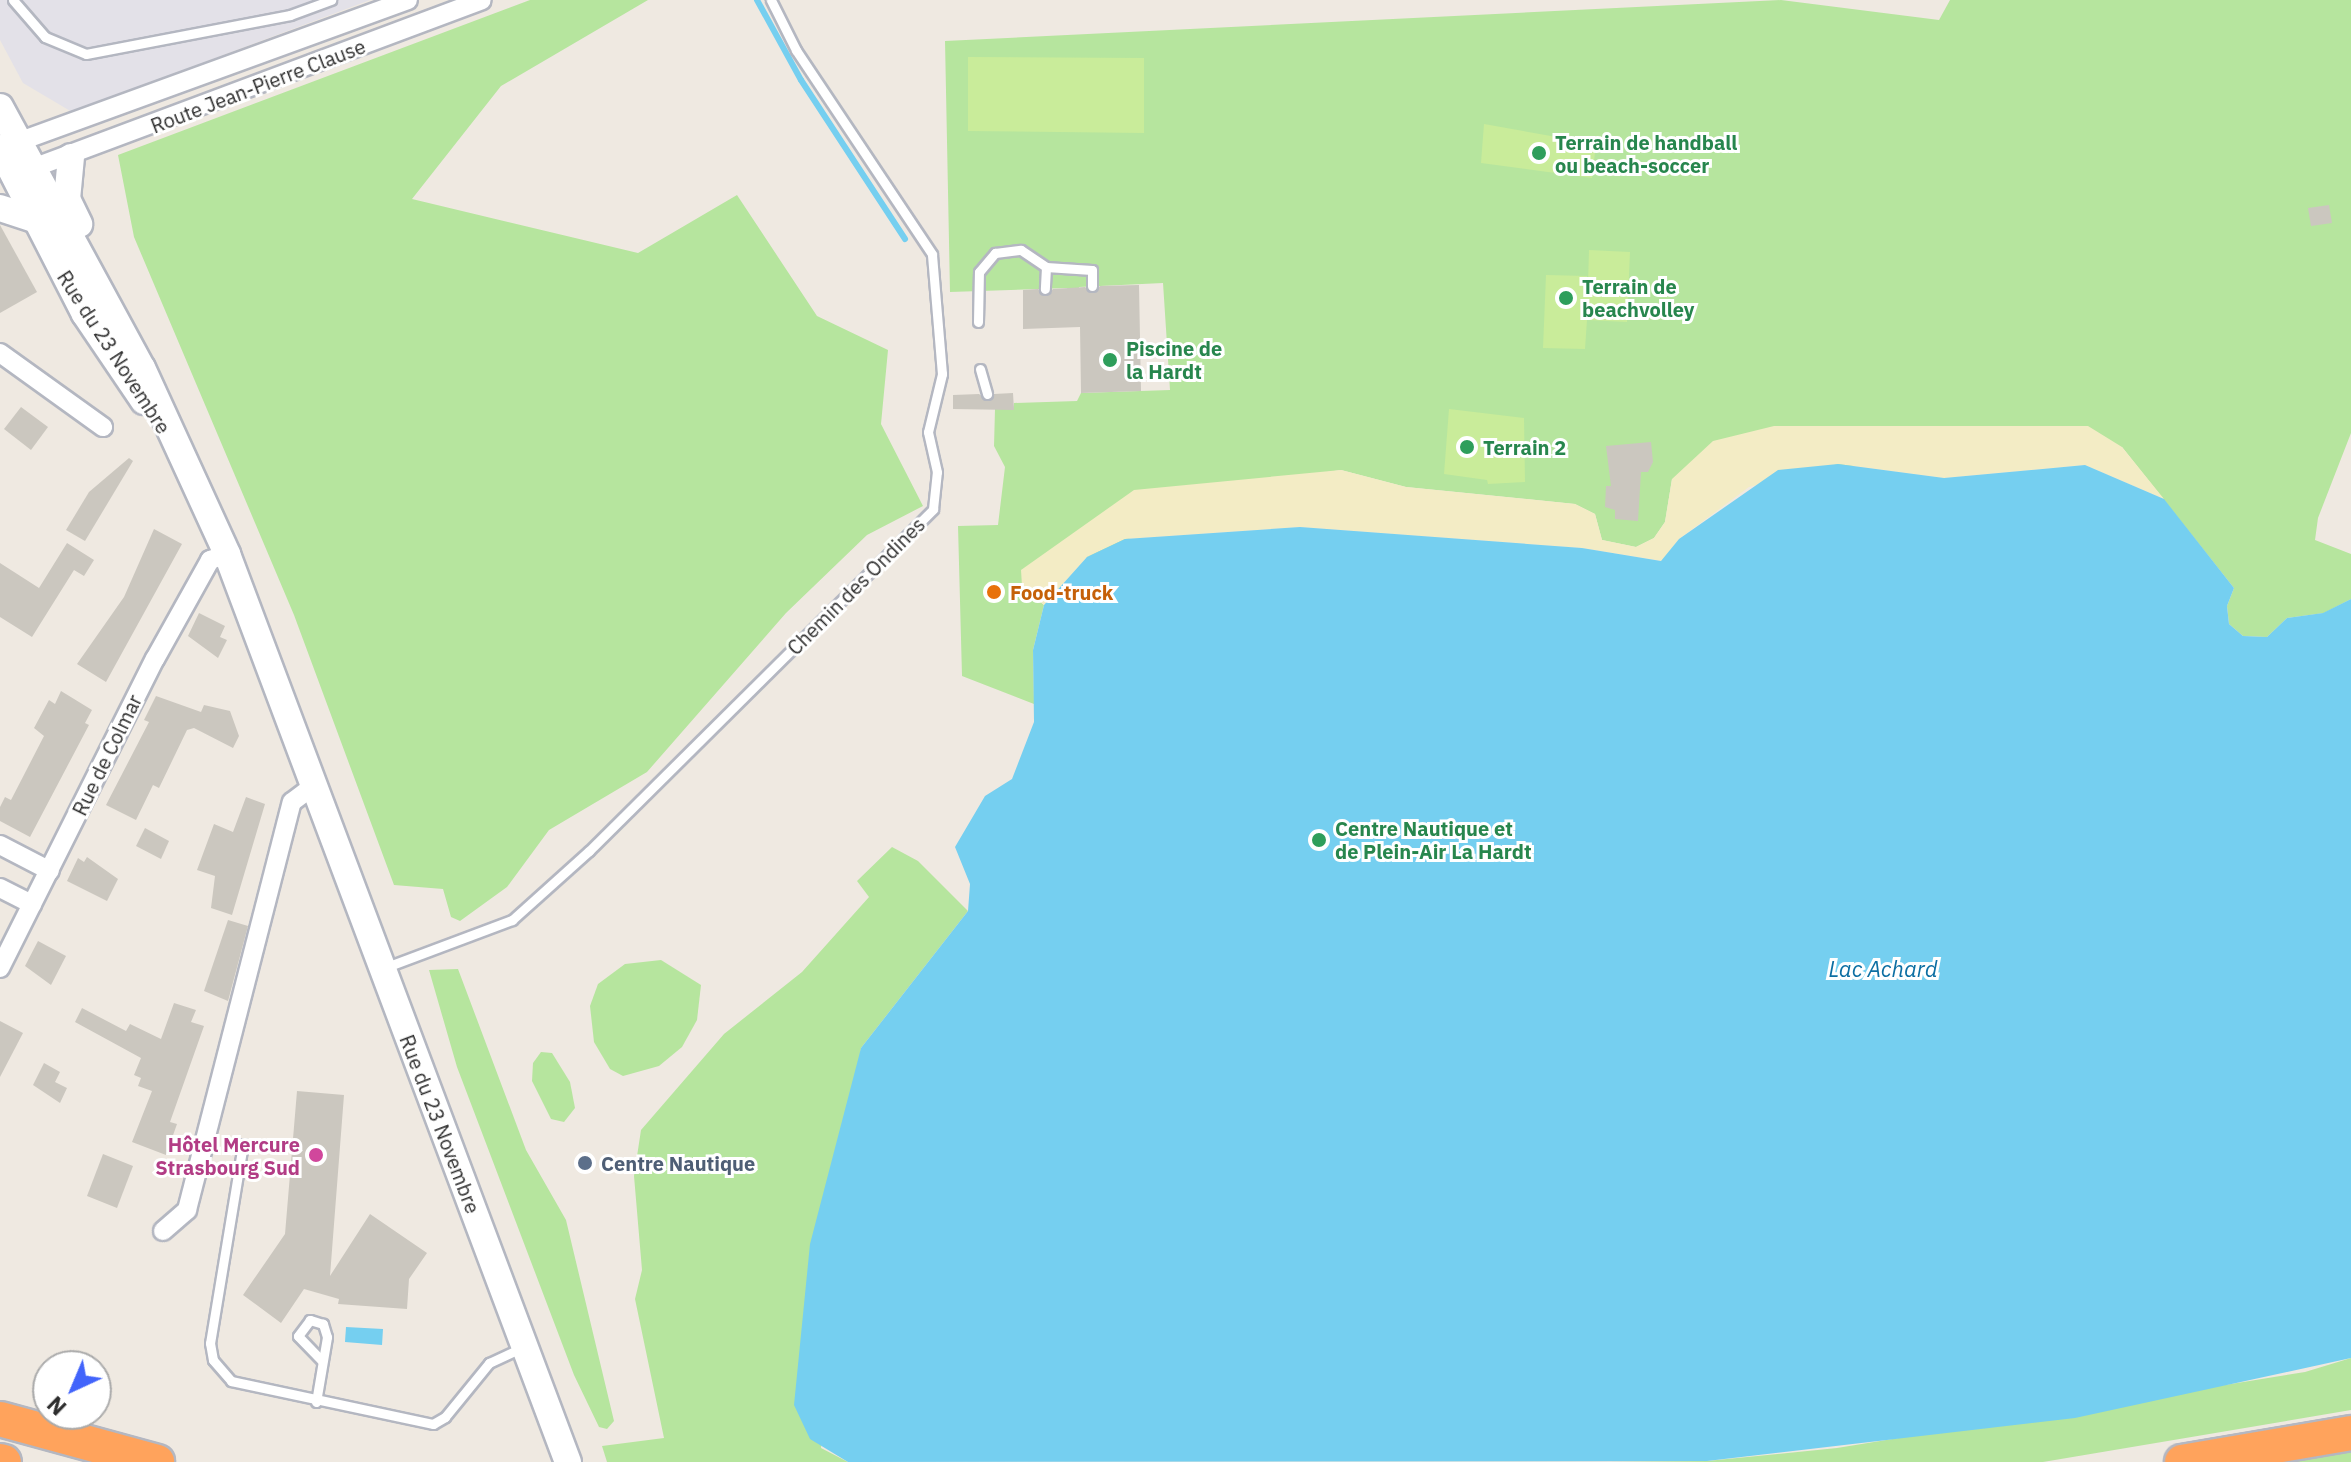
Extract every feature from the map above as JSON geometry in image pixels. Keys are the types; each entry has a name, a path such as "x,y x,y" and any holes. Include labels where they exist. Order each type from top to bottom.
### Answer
{"highway":[{"path":"0,1419 157,1462"},
{"path":"2182,1462 2351,1433"}],"main road":[{"path":"0,107 12,157"},
{"name":"Rue du 23 Novembre","path":"12,157 34,219 85,314 178,450"},
{"name":"Rue du 23 Novembre","path":"12,157 142,368 227,554 316,784 381,969 568,1462"},
{"name":"Rue du 23 Novembre","path":"71,157 67,199 144,352 142,368"},
{"path":"0,208 34,219"}],"street":[{"name":"Route Jean-Pierre Clause","path":"12,157 203,76 408,0"},
{"name":"Route Jean-Pierre Clause","path":"12,157 71,157 482,0"},
{"path":"0,353 103,427"},
{"name":"Rue de Colmar","path":"0,968 181,611 210,560 227,554"},
{"path":"163,1231 187,1210 292,802 316,784"},
{"path":"0,845 50,871"},
{"path":"0,888 32,904"}],"lane":[{"path":"13,0 45,37 86,54 290,15 331,0"},
{"name":"Chemin des Ondines","path":"381,969 512,920 589,851 933,509 937,472 928,432 942,374 932,254 796,50 771,0"},
{"path":"978,322 979,272 995,253 1021,250 1046,267 1092,270 1092,286"},
{"path":"1045,289 1046,267"},
{"path":"980,369 987,394"},
{"path":"243,1144 210,1351 218,1367 239,1385 433,1424 445,1417 489,1363 524,1347"},
{"path":"316,1402 322,1361"}],"shaded area":[{"path":"0,0 370,0 72,112 23,83 0,40"}],"green space":[{"path":"530,0 648,0 501,86 412,199 638,253 737,195 817,316 888,350 881,424 923,506 867,535 786,613 647,772 549,830 507,887 460,921 451,917 443,889 394,885 294,615 134,237 118,155"},
{"path":"1781,0 1939,20 1950,0 2351,0 2351,433 2318,518 2315,540 2351,554 2351,599 2324,613 2287,618 2267,637 2243,636 2229,624 2227,606 2234,588 2122,447 1672,479 1665,522 1654,538 1636,547 1602,540 1595,514 1575,504 1406,487 1341,470 1257,482 1022,586 1044,605 1033,650 1034,704 962,676 958,526 998,525 1005,467 994,446 995,409 1013,409 1014,403 1077,401 1081,393 1170,390 1163,283 1079,287 1078,304 1067,288 950,292 945,41"},
{"path":"968,57 1144,58 1144,133 968,131"},
{"name":"Terrain de handball ou beach-soccer","path":"1484,124 1596,144 1592,178 1481,163"},
{"path":"1589,250 1630,252 1627,322 1587,320 1585,349 1543,348 1546,275 1587,276 1588,284"},
{"path":"1449,409 1524,418 1525,482 1488,484 1487,480 1444,474"},
{"path":"892,847 918,861 968,911 861,1048 821,1448 848,1462 607,1462 602,1446 664,1438 635,1299 642,1270 634,1176 641,1130 724,1034 802,972 869,897 857,881"},
{"path":"661,960 701,985 697,1020 682,1047 659,1066 623,1076 610,1069 594,1042 590,1006 598,984 625,964"},
{"path":"458,969 526,1150 566,1220 614,1421 607,1429 599,1427 574,1375 457,1067 429,970"},
{"path":"541,1052 552,1053 570,1082 575,1108 564,1122 551,1119 532,1081 533,1063"},
{"path":"2351,1358 2351,1410 2043,1462 1609,1462 1707,1461 1837,1448 2305,1372"},
{"path":"2351,1443 2351,1462 2244,1462"}],"sand":[{"path":"1774,426 2088,426 2122,447 2164,499 2085,465 1944,478 1838,464 1749,487 1679,539 1662,561 1582,548 1300,527 1125,539 1087,557 1044,605 1022,586 1021,570 1134,490 1341,470 1406,487 1575,504 1595,514 1602,540 1636,547 1654,538 1665,522 1672,479 1713,441"}],"water":[{"name":"Lac Achard","path":"1838,464 1944,478 2085,465 2164,499 2234,588 2227,606 2229,624 2243,636 2267,637 2287,618 2323,613 2351,599 2351,1358 2075,1418 1707,1461 848,1462 810,1439 794,1405 810,1244 861,1048 968,911 970,884 955,847 985,796 1012,779 1034,722 1033,650 1044,605 1087,557 1125,539 1300,527 1582,548 1661,561 1679,539 1778,470"},
{"path":"346,1327 383,1329 382,1345 345,1342"}],"building":[{"path":"2329,205 2332,223 2311,226 2308,208"},
{"path":"0,225 37,292 0,313"},
{"name":"Piscine de la Hardt","path":"1139,285 1141,391 1081,393 1080,327 1023,329 1023,290 1038,289 1045,296 1053,289 1085,287 1093,293 1100,286"},
{"path":"1013,393 1014,410 953,409 953,395 979,394 988,401 994,394"},
{"path":"21,407 48,427 31,450 4,429"},
{"path":"1651,442 1653,462 1648,472 1641,472 1638,521 1615,519 1615,510 1605,507 1606,486 1611,486 1606,446"},
{"path":"129,458 133,461 85,541 66,530 89,492"},
{"path":"154,529 182,544 106,682 77,664 124,597"},
{"path":"67,543 94,560 84,576 74,570 32,637 0,617 0,563 39,588"},
{"path":"199,613 225,626 220,637 227,640 218,658 188,636"},
{"path":"61,691 92,710 85,723 89,725 30,837 0,821 0,807 5,797 11,800 44,736 34,728 49,700 55,704"},
{"path":"156,696 201,712 204,705 230,711 239,736 233,748 194,728 187,730 159,788 153,785 136,820 106,805 149,722 144,720"},
{"path":"246,797 265,804 232,915 211,908 215,876 197,870 214,824 233,832"},
{"path":"145,828 169,841 161,859 136,846"},
{"path":"87,857 118,879 107,901 67,881 78,858 84,862"},
{"path":"228,920 248,926 228,1001 204,991"},
{"path":"38,941 66,956 51,985 25,966"},
{"path":"174,1003 196,1010 191,1022 204,1026 170,1122 177,1124 166,1155 132,1142 152,1091 138,1086 141,1078 134,1075 141,1058 75,1022 82,1008 126,1031 130,1024 161,1039"},
{"path":"0,1021 23,1033 0,1077"},
{"path":"44,1063 60,1072 55,1082 67,1088 60,1103 33,1085"},
{"name":"Hôtel Mercure Strasbourg Sud","path":"297,1091 344,1095 330,1276 370,1214 427,1253 409,1279 407,1309 338,1304 339,1299 304,1289 281,1323 243,1295 285,1234"},
{"path":"103,1154 133,1166 117,1208 87,1196"}],"waterway":[{"path":"757,0 801,80 905,239"}],"place":[{"name":"Terrain de handball ou beach-soccer","path":"1539,153"},
{"name":"Terrain de beachvolley","path":"1566,298"},
{"name":"Piscine de la Hardt","path":"1110,360"},
{"name":"Terrain 2","path":"1467,447"},
{"name":"Food-truck","path":"994,592"},
{"name":"Centre Nautique et de Plein-Air La Hardt","path":"1319,840"},
{"name":"Hôtel Mercure Strasbourg Sud","path":"316,1155"},
{"name":"Centre Nautique","path":"585,1163"}]}
